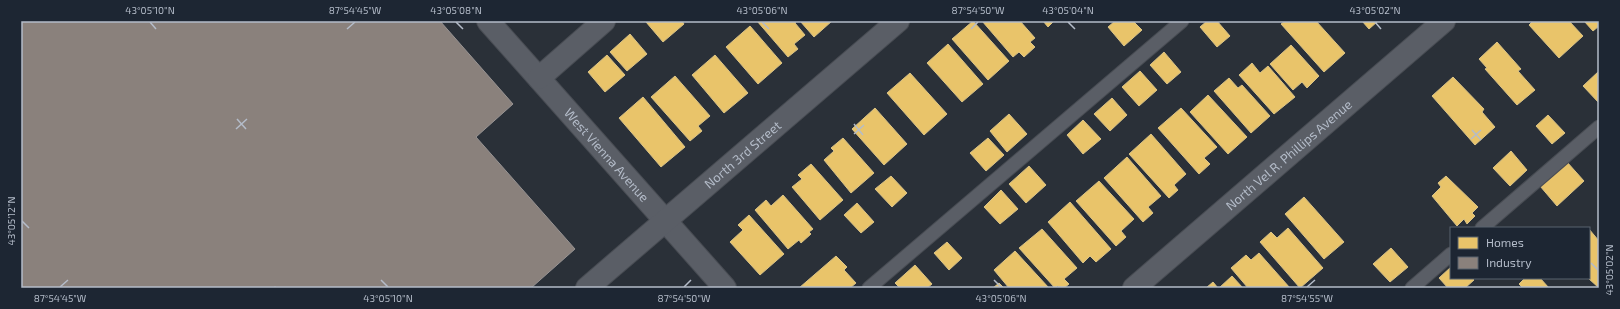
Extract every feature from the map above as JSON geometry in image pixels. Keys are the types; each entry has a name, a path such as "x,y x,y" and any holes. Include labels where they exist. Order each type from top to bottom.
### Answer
{"street":[{"name":"West Vienna Avenue","path":"488,21 725,288"},
{"path":"539,78 604,21"},
{"name":"North 3rd Street","path":"587,288 898,21"},
{"name":"North Vel R. Phillips Avenue","path":"1134,288 1444,21"}],"lane":[{"path":"869,288 1182,21"},
{"path":"1483,227 1599,127"},
{"path":"1412,288 1450,255"}],"building: Homes":[{"path":"682,21 684,24 663,42 646,22"},
{"path":"757,21 796,21 795,23 805,35 794,44 798,49 788,57"},
{"path":"800,21 832,21 814,37"},
{"path":"973,21 1009,61 988,80 952,39"},
{"path":"982,21 1020,21 1035,38 1030,42 1035,47 1024,57 1019,52 1013,57"},
{"path":"1043,21 1054,21 1048,27"},
{"path":"1115,21 1133,21 1142,30 1124,46 1108,27"},
{"path":"1207,21 1217,21 1230,36 1217,47 1200,27"},
{"path":"1285,21 1316,21 1345,53 1324,72 1281,24"},
{"path":"1362,21 1378,21 1369,29"},
{"path":"1533,21 1569,21 1583,36 1559,58 1529,25"},
{"path":"1584,21 1599,21 1599,26 1593,31"},
{"path":"750,26 782,63 758,84 726,47"},
{"path":"630,34 647,54 627,71 610,52"},
{"path":"1497,42 1521,69 1518,71 1535,90 1517,105 1485,69 1487,68 1479,59"},
{"path":"948,44 983,84 962,102 927,63"},
{"path":"1291,45 1319,76 1307,88 1302,82 1293,90 1270,64"},
{"path":"1164,52 1181,72 1167,84 1150,65"},
{"path":"607,55 625,75 605,92 588,72"},
{"path":"715,55 748,93 724,113 692,75"},
{"path":"1252,63 1260,73 1268,66 1295,97 1274,114 1239,75"},
{"path":"1140,71 1157,90 1139,106 1122,87"},
{"path":"1599,71 1599,103 1583,86"},
{"path":"910,73 947,114 924,135 887,93"},
{"path":"675,76 710,116 698,126 702,131 690,141 651,97"},
{"path":"1453,77 1484,109 1482,112 1495,127 1475,145 1432,96"},
{"path":"1229,78 1238,88 1242,85 1270,116 1251,133 1214,91"},
{"path":"1208,95 1247,137 1228,154 1190,112"},
{"path":"643,97 685,147 661,167 619,118"},
{"path":"1112,98 1127,115 1110,131 1094,114"},
{"path":"875,108 907,144 884,165 852,129"},
{"path":"1181,108 1217,147 1204,158 1210,164 1199,174 1158,128"},
{"path":"1009,114 1027,134 1007,152 990,131"},
{"path":"1548,115 1565,133 1552,144 1536,126"},
{"path":"1083,120 1101,139 1083,154 1067,135"},
{"path":"1151,134 1186,174 1174,185 1178,190 1169,198 1129,154"},
{"path":"843,138 874,173 851,193 824,160 834,151 831,148"},
{"path":"988,138 1004,155 986,171 970,153"},
{"path":"1511,151 1527,170 1510,186 1493,168"},
{"path":"1127,157 1161,196 1148,207 1153,213 1143,222 1104,178"},
{"path":"1567,162 1584,181 1557,206 1540,186"},
{"path":"811,164 843,200 820,220 792,187 802,179 798,175"},
{"path":"1029,166 1046,185 1026,203 1009,184"},
{"path":"891,176 907,193 892,207 875,189"},
{"path":"1446,176 1478,207 1472,213 1475,216 1467,224 1464,219 1457,226 1432,196 1441,187 1438,183"},
{"path":"1099,181 1134,219 1121,231 1126,237 1116,246 1076,201"},
{"path":"1001,190 1018,209 1000,224 984,207"},
{"path":"783,195 813,229 809,232 811,234 801,243 799,240 788,249 755,210 766,200 771,206"},
{"path":"1304,197 1344,242 1324,259 1285,214"},
{"path":"1070,202 1111,249 1096,262 1090,256 1083,263 1048,222"},
{"path":"857,203 874,222 861,233 844,215"},
{"path":"749,215 784,254 760,275 730,242 743,230 738,225"},
{"path":"1288,228 1323,268 1300,288 1260,242 1271,232 1277,238"},
{"path":"1042,229 1077,268 1064,279 1069,284 1064,288 1057,286 1055,288 1019,248"},
{"path":"1590,230 1599,241 1599,288 1589,279"},
{"path":"947,242 962,258 949,270 934,253"},
{"path":"1391,248 1408,267 1390,282 1373,264"},
{"path":"1015,251 1049,288 1009,288 994,270"},
{"path":"1259,253 1290,288 1248,288 1231,268 1246,255 1251,260"},
{"path":"836,256 847,267 844,270 856,283 850,288 799,288"},
{"path":"915,265 932,284 927,288 900,288 895,283"},
{"path":"1450,268 1450,279 1474,280 1465,288 1448,288 1439,278"},
{"path":"1232,276 1243,288 1219,288"},
{"path":"1524,279 1541,279 1549,288 1523,288 1519,284"},
{"path":"1213,282 1218,288 1206,288"},
{"path":"999,283 1004,288 993,288"}],"building: Industry":[{"path":"21,21 440,21 513,104 476,137 575,249 531,288 277,288 275,286 273,288 21,288"}]}
